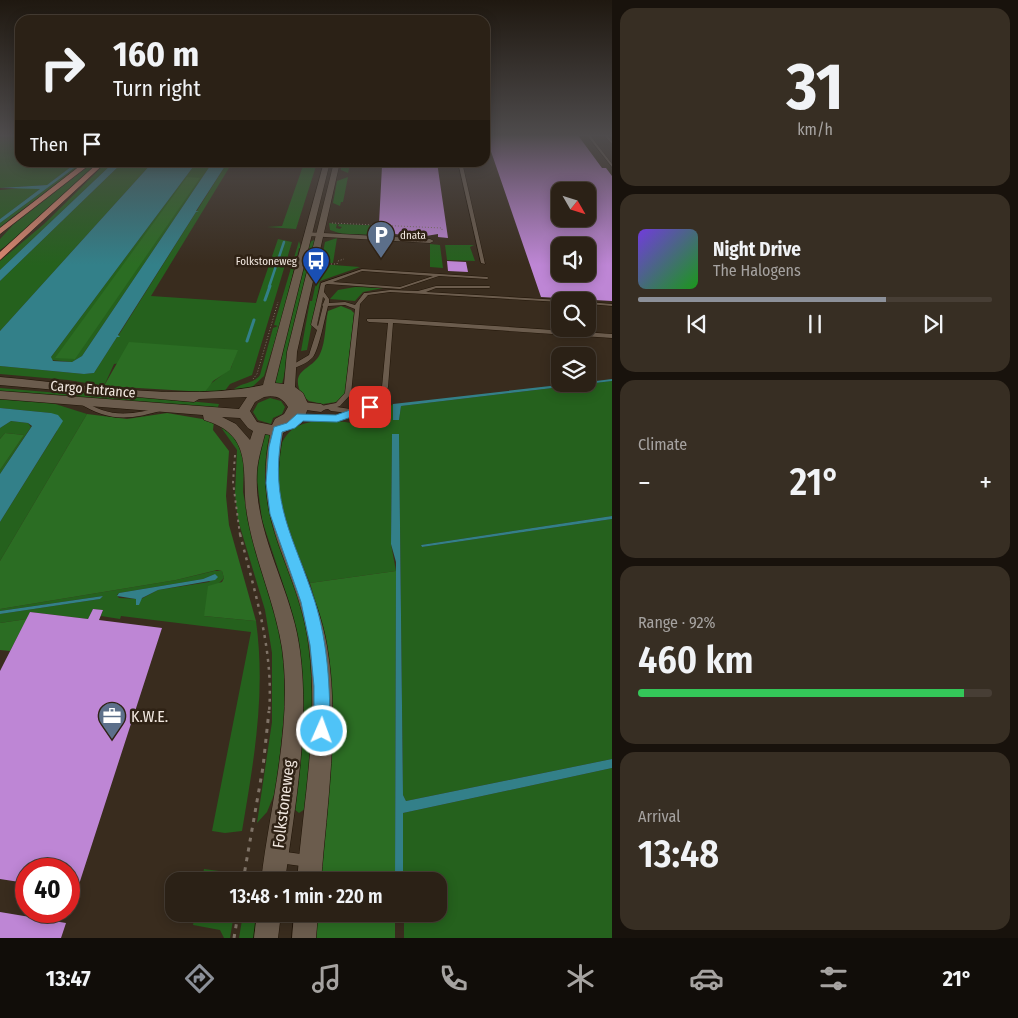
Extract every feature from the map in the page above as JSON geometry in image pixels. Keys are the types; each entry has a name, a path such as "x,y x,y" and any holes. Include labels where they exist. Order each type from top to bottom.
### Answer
{"highway":[{"path":"0,232 70,178"},
{"path":"0,257 86,178"}],"street":[{"path":"289,390 290,368 314,234 315,207 323,178"},
{"path":"268,390 314,234 324,222 333,178"},
{"path":"314,234 430,241"},
{"name":"Cargo Entrance","path":"0,381 186,396 246,409"},
{"path":"268,390 284,395 293,402 291,415 279,422 278,430"},
{"path":"302,412 299,397 289,390 268,390 256,396 246,409 248,421 260,428 278,430 291,426 302,412 321,408"},
{"name":"Cargo Entrance","path":"186,396 268,390"},
{"name":"Cargo Entrance","path":"0,395 161,409 246,409"},
{"name":"Cargo Entrance","path":"180,410 222,421 238,431 248,446 250,471"},
{"name":"Folkstoneweg","path":"260,428 250,471 255,520 284,612 293,668 292,734 275,872"},
{"name":"Folkstoneweg","path":"278,430 272,464 274,502 285,541 308,602 320,666 322,731 310,871"},
{"path":"266,938 268,922"},
{"path":"304,938 305,922"}],"lane":[{"path":"464,178 491,298"},
{"path":"315,207 327,208"},
{"path":"324,282 362,270 487,278"},
{"path":"324,282 401,288 439,275"},
{"path":"318,330 314,325 324,282"},
{"path":"418,293 437,287 489,287"},
{"path":"321,408 338,405 348,394 358,308 361,298 369,293 386,291 551,301"},
{"path":"290,368 313,354 318,330 322,326 327,299 321,292"},
{"path":"318,306 345,303 358,308"},
{"path":"596,303 612,304"},
{"path":"369,320 612,336"},
{"path":"302,412 337,419 376,404 384,393 391,321"},
{"path":"321,408 363,410"},
{"name":"Folkstoneweg","path":"276,856 310,871"}],"path":[{"path":"324,222 442,228 442,231"},
{"path":"332,264 338,264 338,262 344,259"},
{"name":"Folkstoneweg","path":"245,872 248,852"},
{"path":"234,938 237,922"}],"green space":[{"path":"0,178 57,178 47,185 0,188"},
{"path":"61,178 67,178 11,218 0,229 0,223"},
{"path":"74,178 83,178 23,233 0,250 0,239 13,225"},
{"path":"91,178 97,178 0,270 0,261 44,224"},
{"path":"107,178 139,178 0,331 0,281"},
{"path":"185,178 202,178 82,356 72,362 51,360 51,357"},
{"path":"186,178 200,178 75,359 55,358"},
{"path":"218,178 223,178 151,296 256,303 278,239 292,242 252,375 230,384 224,392 205,392 209,385 231,368 237,350 114,364 104,386 68,380 0,374 0,366 84,374 94,373"},
{"path":"299,178 312,178 296,229 267,227 282,226"},
{"path":"348,178 343,202 341,202 340,206 333,203 337,181"},
{"path":"33,187 40,189 0,219 0,190"},
{"path":"329,223 337,224 336,228 340,229 342,227 338,226 339,224 386,226 386,235 342,234 330,230"},
{"path":"337,238 333,263 321,262 325,242"},
{"path":"314,240 316,242 282,384 275,383 310,242"},
{"path":"299,241 301,248 299,248 284,311 264,376 251,388 231,392 260,375 273,328 278,326 274,325"},
{"path":"430,244 440,245 443,268 430,267"},
{"path":"445,245 474,245 470,247 475,261 447,260"},
{"path":"320,264 360,267 320,281 307,350 301,351 310,301 312,301"},
{"path":"355,287 383,288 363,292 355,301 330,299 338,290"},
{"path":"341,306 354,313 345,394 336,402 323,404 309,401 302,395 298,386 298,380 303,371 320,354 328,311"},
{"path":"129,342 238,350 230,370 213,381 205,392 104,386"},
{"path":"612,381 612,516 421,545 422,547 612,519 612,759 406,801 403,795 399,434 392,434 391,544 396,571 310,583 294,544 280,493 277,468 280,447 291,431 311,422 361,422 380,414 393,404 393,420 399,420 401,406 551,388 551,392 596,392 596,383"},
{"path":"0,388 59,393 86,391 219,404 217,410 0,391"},
{"path":"270,398 281,401 285,407 282,414 273,418 271,424 258,420 253,412 258,403"},
{"path":"0,399 52,403 87,414 0,561 0,522 57,431 51,413 0,408"},
{"path":"167,413 214,421 213,430 229,451 226,496 229,525 256,621 204,616 208,586 222,582 224,578 222,571 217,570 176,580 0,609 0,561 87,414 127,419"},
{"path":"11,421 28,423 31,427 0,474 0,470 24,435 5,433 0,439 0,428"},
{"path":"220,426 233,432 244,456 243,492 250,528 281,631 285,707 276,790 267,812 257,823 272,722 272,653 265,610 238,520 235,494 237,450"},
{"path":"5,433 24,435 0,470 0,439"},
{"path":"262,434 271,434 267,465 267,491 271,516 302,609 311,658 313,701 311,745 305,809 299,813 294,809 296,632 289,602 262,520 256,473"},
{"path":"214,571 222,571 224,578 219,583 204,616 256,621 260,674 259,700 251,778 242,831 225,833 212,831 251,632 121,616 120,619 101,616 103,610 93,609 88,619 30,612 27,619 0,623 0,614 100,599 103,596 0,611 0,609 176,580","holes":["215,574 209,582 158,590 141,599 119,598 117,595 119,593 203,579"]},
{"path":"396,571 395,872 321,872 330,753 323,628 310,583"},
{"path":"27,619 10,651 0,650 0,623"},
{"path":"612,768 612,938 404,938 404,922 447,922 447,872 403,872 403,813"},
{"path":"204,869 220,872 203,872"},
{"path":"194,922 233,922 230,938 224,938 220,930 193,925"},
{"path":"242,922 257,922 256,938 239,938"},
{"path":"316,922 395,922 395,938 315,938"}],"water":[{"path":"57,178 61,178 0,223 0,219 40,189 0,188 47,185"},
{"path":"97,178 107,178 0,281 0,270"},
{"path":"139,178 185,178 51,357 53,361 72,362 82,356 202,178 217,178 196,211 199,211 196,212 118,335 120,337 117,337 94,373 84,374 0,366 0,331"},
{"path":"612,379 612,381 596,383 596,381"},
{"path":"551,386 551,388 401,406 399,420 393,420 393,404"},
{"path":"0,408 51,413 58,415 63,421 0,522 0,474 32,426 28,423 11,421 0,428"},
{"path":"392,434 399,434 403,795 406,801 612,759 612,768 403,813 403,872 395,872 396,562 391,544"},
{"path":"612,516 612,519 422,547 421,545"},
{"path":"215,574 218,577 215,580 158,590 142,598 139,605 136,605 136,599 117,596 119,593 203,579"},
{"path":"103,596 100,599 0,614 0,611"}],"building":[{"path":"381,178 439,178 448,238 438,237 438,234 426,236 393,234 389,233 388,225 379,224"},
{"path":"500,178 612,178 612,301 596,300 596,292 551,292 551,298 541,297"},
{"path":"447,261 466,262 468,272 448,271"},
{"path":"93,609 103,610 99,620 162,628 80,881 80,858 15,858 15,881 0,879 0,671 30,612 88,619"},
{"path":"0,912 15,914 15,923 66,923 61,938 0,938"}],"waterway":[{"path":"269,287 284,242"},
{"path":"265,300 270,286"},
{"path":"247,341 254,320"}],"place":[{"name":"dnata","path":"381,259"},
{"name":"Folkstoneweg","path":"316,285"},
{"name":"K.W.E.","path":"112,740"}],"route":[{"path":"322,731 322,686 318,645 308,602 276,514 272,483 274,447 278,430 291,426 300,417 337,419 370,407"}]}
